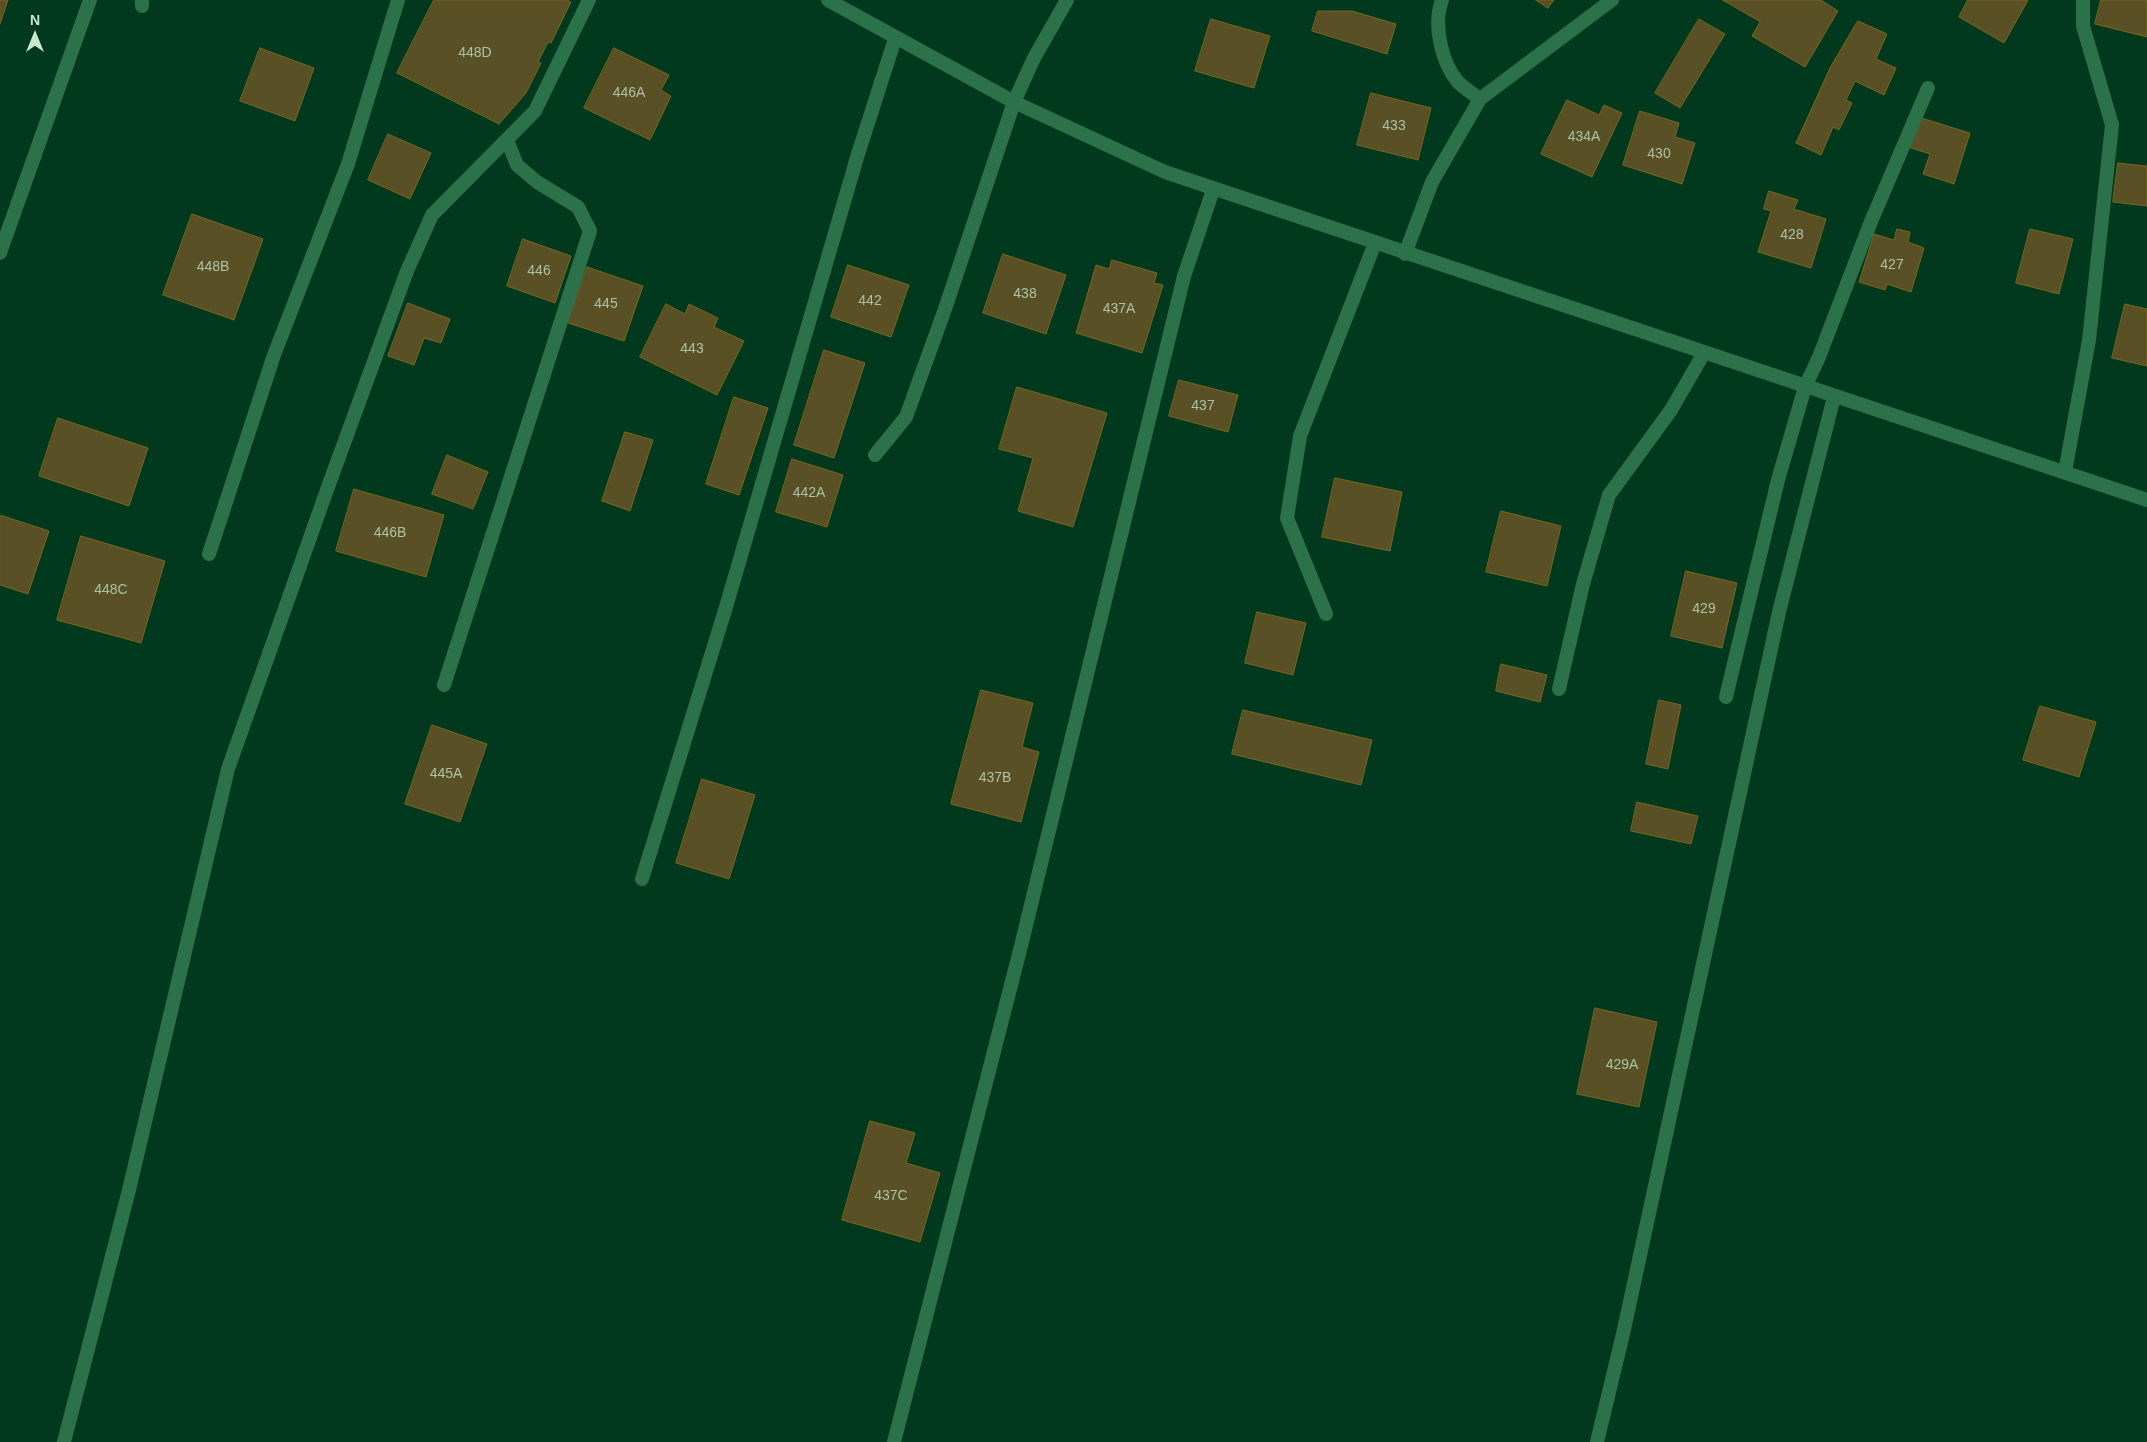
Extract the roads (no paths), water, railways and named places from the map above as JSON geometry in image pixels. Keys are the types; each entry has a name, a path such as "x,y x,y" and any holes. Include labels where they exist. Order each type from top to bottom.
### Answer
{"street":[{"path":"0,252 90,0"},
{"path":"209,554 274,355 348,164 398,0"},
{"path":"64,1442 129,1190 228,769 407,271 432,215 535,111 589,0"},
{"path":"828,0 895,39 1014,102 1165,172 1213,190 2147,500"},
{"path":"875,455 906,417 945,309 1014,102 1034,58 1067,0"},
{"path":"1442,0 1438,11 1440,49 1457,82 1480,99"},
{"path":"1405,254 1432,182 1480,99 1612,0"},
{"path":"2065,472 2089,340 2112,125 2083,26 2083,0"},
{"path":"642,879 726,607 858,154 895,39"},
{"path":"1726,697 1778,480 1805,386 1819,357 1870,224 1928,88"},
{"path":"444,685 590,230 578,207 537,182 517,165 506,140"},
{"path":"894,1442 1021,946 1184,276 1213,190"},
{"path":"1326,614 1286,518 1300,436 1375,243"},
{"path":"1560,689 1583,584 1609,496 1671,410 1704,353"},
{"path":"1597,1442 1623,1334 1779,612 1834,396"}]}
